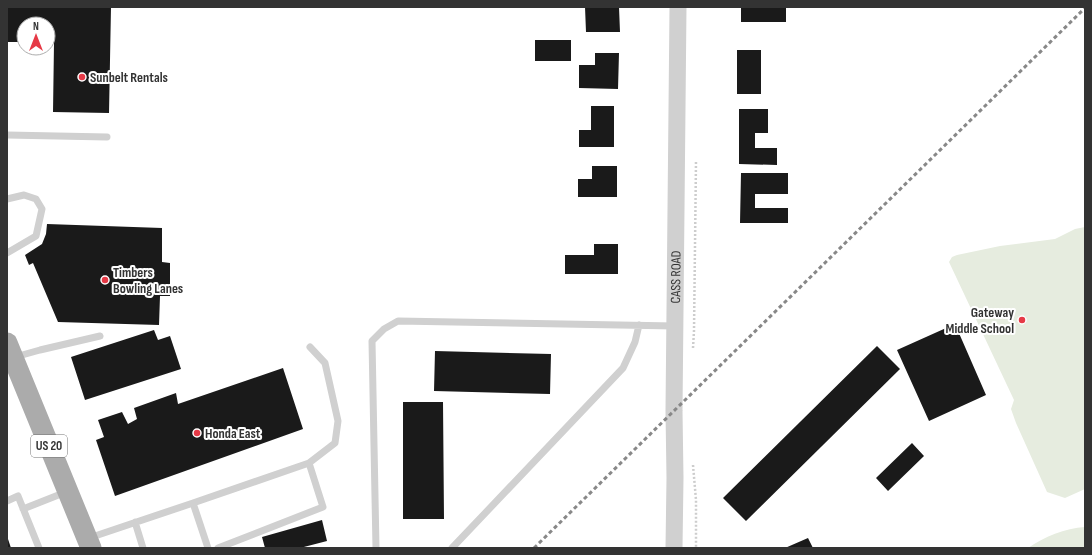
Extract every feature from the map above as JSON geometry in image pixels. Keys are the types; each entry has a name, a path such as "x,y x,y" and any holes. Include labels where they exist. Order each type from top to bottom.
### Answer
{"main road":[{"name":"US 20","path":"10,351 89,543"}],"street":[{"name":"CASS ROAD","path":"674,548 678,7"}],"lane":[{"path":"7,135 107,137"},
{"path":"7,199 24,195 36,199 42,209 36,236 7,253"},
{"path":"376,548 372,342 384,329 398,321 675,326"},
{"path":"452,548 622,368 635,342 639,325"},
{"path":"10,351 40,350 100,336"},
{"path":"89,543 135,522 309,463 335,443 338,421 325,363 310,347"},
{"path":"218,548 323,507 309,463"},
{"path":"23,509 68,491"},
{"path":"7,501 18,496 39,548"},
{"path":"193,502 208,548"},
{"path":"135,522 143,548"}],"path":[{"path":"692,350 694,331 696,161"},
{"path":"693,458 696,500 696,548"}],"shaded area":[{"path":"1085,227 1085,489 1065,498 1047,492 1016,423 1011,409 1014,400 949,262 952,257 957,255 1000,246 1055,239 1075,229"},
{"path":"1085,527 1085,547 1028,548 1055,534 1070,529"}],"building":[{"name":"Sunbelt Rentals","path":"7,7 111,7 109,113 53,112 54,56 56,56 56,16 16,16 16,42 7,42"},
{"path":"585,7 619,7 620,32 586,32"},
{"path":"741,7 786,7 786,22 741,22"},
{"path":"535,40 571,40 571,61 535,61"},
{"path":"737,50 761,50 761,94 737,94"},
{"path":"595,53 619,53 618,89 579,88 579,65 595,65"},
{"path":"591,106 614,106 614,147 579,147 579,130 591,130"},
{"path":"739,109 768,109 768,133 755,133 755,148 777,148 777,165 739,164"},
{"path":"592,166 617,166 617,197 578,197 578,179 592,179"},
{"path":"741,173 788,173 788,194 755,194 755,208 788,208 788,223 740,223"},
{"name":"Timbers Bowling Lanes","path":"47,224 162,228 162,262 170,263 170,296 160,296 159,325 58,322 33,263 29,265 25,255 42,244 46,234"},
{"path":"594,244 618,244 618,274 565,274 565,255 594,255"},
{"path":"955,324 986,395 929,421 897,350"},
{"path":"154,330 158,340 170,336 181,369 85,400 71,357"},
{"path":"877,346 900,369 746,521 723,498"},
{"path":"435,351 551,354 550,394 434,391"},
{"name":"Honda East","path":"283,368 303,429 115,496 96,440 104,437 98,420 122,412 128,424 137,419 134,408 176,393 178,404"},
{"path":"403,402 443,402 444,519 403,519"},
{"path":"912,443 924,456 888,491 876,478"},
{"path":"322,520 327,541 300,548 265,548 262,537"},
{"path":"7,536 11,548 7,548"},
{"path":"808,538 813,548 785,548"}],"railway":[{"path":"534,548 1085,8"}],"place":[{"name":"Sunbelt Rentals","path":"82,77"},
{"name":"Timbers Bowling Lanes","path":"105,280"},
{"name":"Gateway Middle School","path":"1022,320"},
{"name":"Honda East","path":"197,433"}]}
